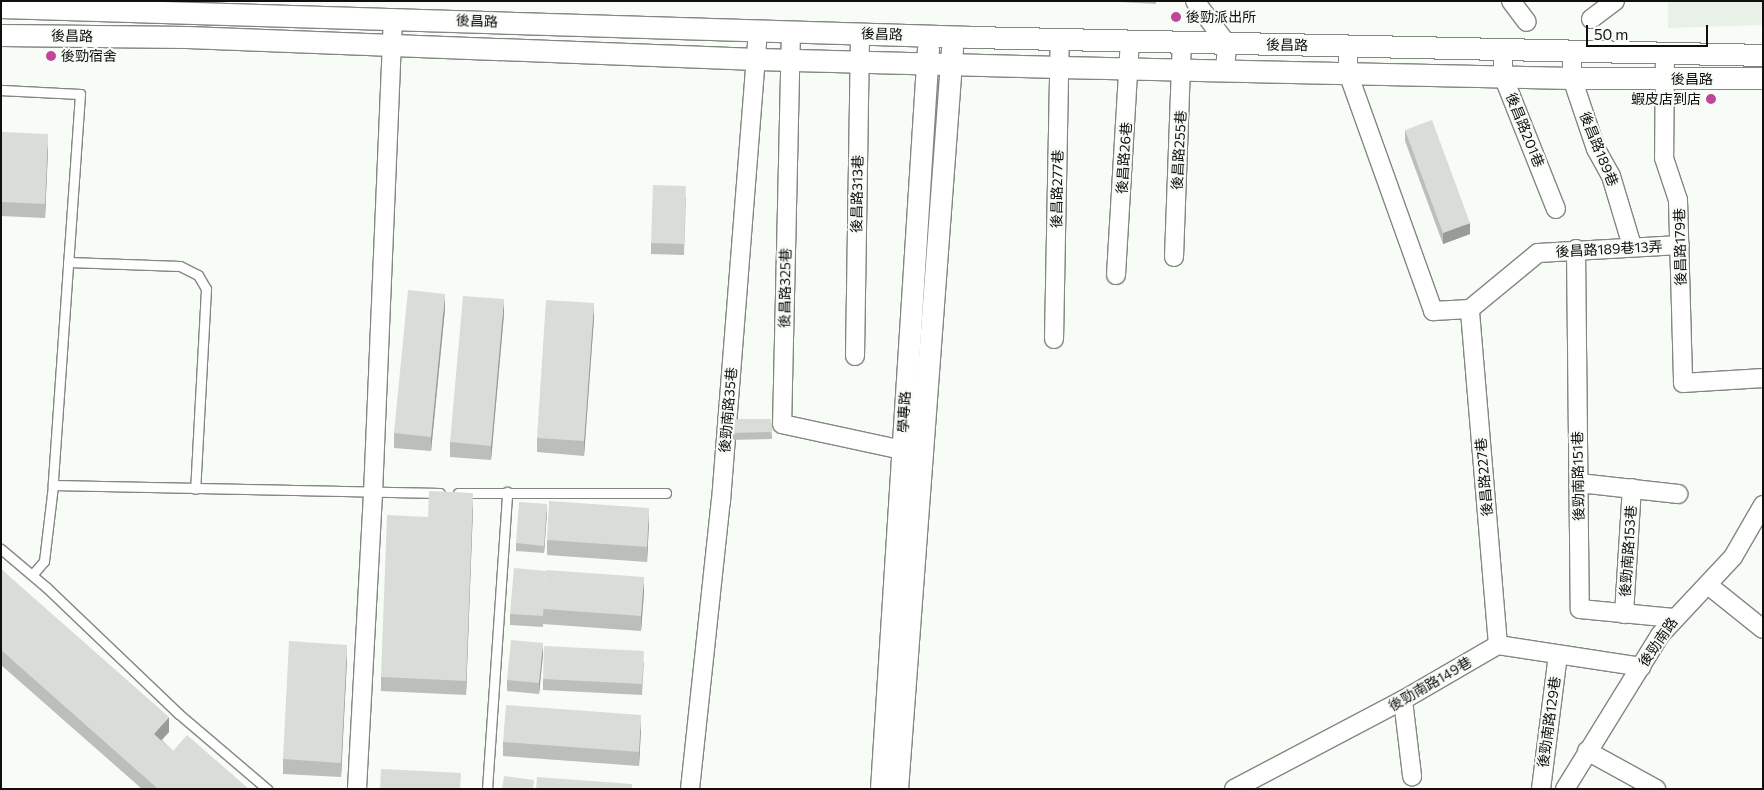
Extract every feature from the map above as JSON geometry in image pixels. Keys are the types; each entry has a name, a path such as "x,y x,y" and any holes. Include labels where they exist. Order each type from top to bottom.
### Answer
{"street":[{"path":"1195,1 1227,44 1225,70"},
{"path":"1511,1 1527,22"},
{"path":"1591,19 1615,1"},
{"name":"後昌路","path":"1,7 189,7 393,18 953,37 1763,55"},
{"path":"187,37 189,7"},
{"path":"357,789 373,494 393,18"},
{"name":"後勁南路35巷","path":"690,789 721,501 758,30"},
{"name":"後昌路325巷","path":"791,31 782,424 902,450"},
{"name":"後昌路313巷","path":"854,356 860,33"},
{"name":"後昌路","path":"1,35 187,37 757,59 859,60 1060,67 1572,78 1763,78"},
{"name":"學專路","path":"881,789 929,35"},
{"name":"學專路","path":"897,789 953,37"},
{"name":"後昌路277巷","path":"1054,339 1060,40"},
{"name":"後昌路26巷","path":"1116,275 1130,68 1130,42"},
{"name":"後昌路255巷","path":"1174,257 1183,69 1182,43"},
{"path":"1348,46 1348,73 1433,311 1470,308"},
{"name":"後昌路201巷","path":"1502,50 1504,76 1556,209"},
{"name":"後昌路189巷","path":"1572,51 1572,78 1596,149 1611,176 1632,246"},
{"name":"後昌路179巷","path":"1665,53 1664,158 1678,200 1683,383 1763,378"},
{"name":"後昌路189巷13弄","path":"1470,308 1538,253 1576,249 1680,245"},
{"name":"後勁南路151巷","path":"1576,249 1580,608 1674,618"},
{"name":"後昌路227巷","path":"1470,308 1498,645"},
{"path":"1578,483 1678,494"},
{"name":"後勁南路153巷","path":"1624,614 1632,488"},
{"name":"後勁南路","path":"1565,789 1640,667 1674,618 1708,585 1749,534 1763,505"},
{"path":"1708,585 1763,629"},
{"path":"1498,645 1640,667"},
{"name":"後勁南路149巷","path":"1234,789 1403,700 1498,645"},
{"name":"後勁南路129巷","path":"1540,789 1558,655"},
{"path":"1403,700 1412,776"},
{"path":"1587,751 1656,789"}],"lane":[{"path":"1,90 80,94 53,485 44,561 32,575"},
{"path":"68,262 180,266 198,275 206,289 195,489"},
{"path":"53,485 373,494 507,492 666,493"},
{"path":"487,789 507,492"},
{"path":"1,549 32,575 179,714 267,789"}],"shaded area":[{"path":"1668,1 1763,1 1763,25 1668,28"}],"building":[{"path":"1432,120 1470,223 1443,233 1405,130"},
{"path":"1,132 48,134 45,204 1,202"},
{"path":"653,185 686,186 684,244 651,243"},
{"path":"408,290 445,294 431,437 394,433"},
{"path":"463,296 504,299 491,446 450,442"},
{"path":"546,300 594,303 584,441 537,438"},
{"path":"729,419 771,419 772,432 729,433"},
{"path":"429,491 473,493 466,681 381,677 387,515 428,517"},
{"path":"549,501 649,508 647,547 547,540"},
{"path":"519,502 547,504 544,546 516,543"},
{"path":"514,568 546,571 543,616 510,614"},
{"path":"1,569 169,717 154,734 173,751 187,735 249,789 158,789 1,650"},
{"path":"546,570 644,577 641,616 543,609"},
{"path":"511,640 543,643 539,683 507,680"},
{"path":"289,641 347,645 341,763 283,759"},
{"path":"544,646 644,651 642,684 543,679"},
{"path":"506,705 641,715 639,752 503,742"},
{"path":"381,769 461,773 460,789 380,789"},
{"path":"504,776 534,780 533,789 502,789"},
{"path":"537,777 632,784 632,789 536,789"}],"place":[{"name":"後勁派出所","path":"1176,17"},
{"name":"後勁宿舍","path":"51,56"},
{"name":"蝦皮店到店","path":"1711,99"}]}
